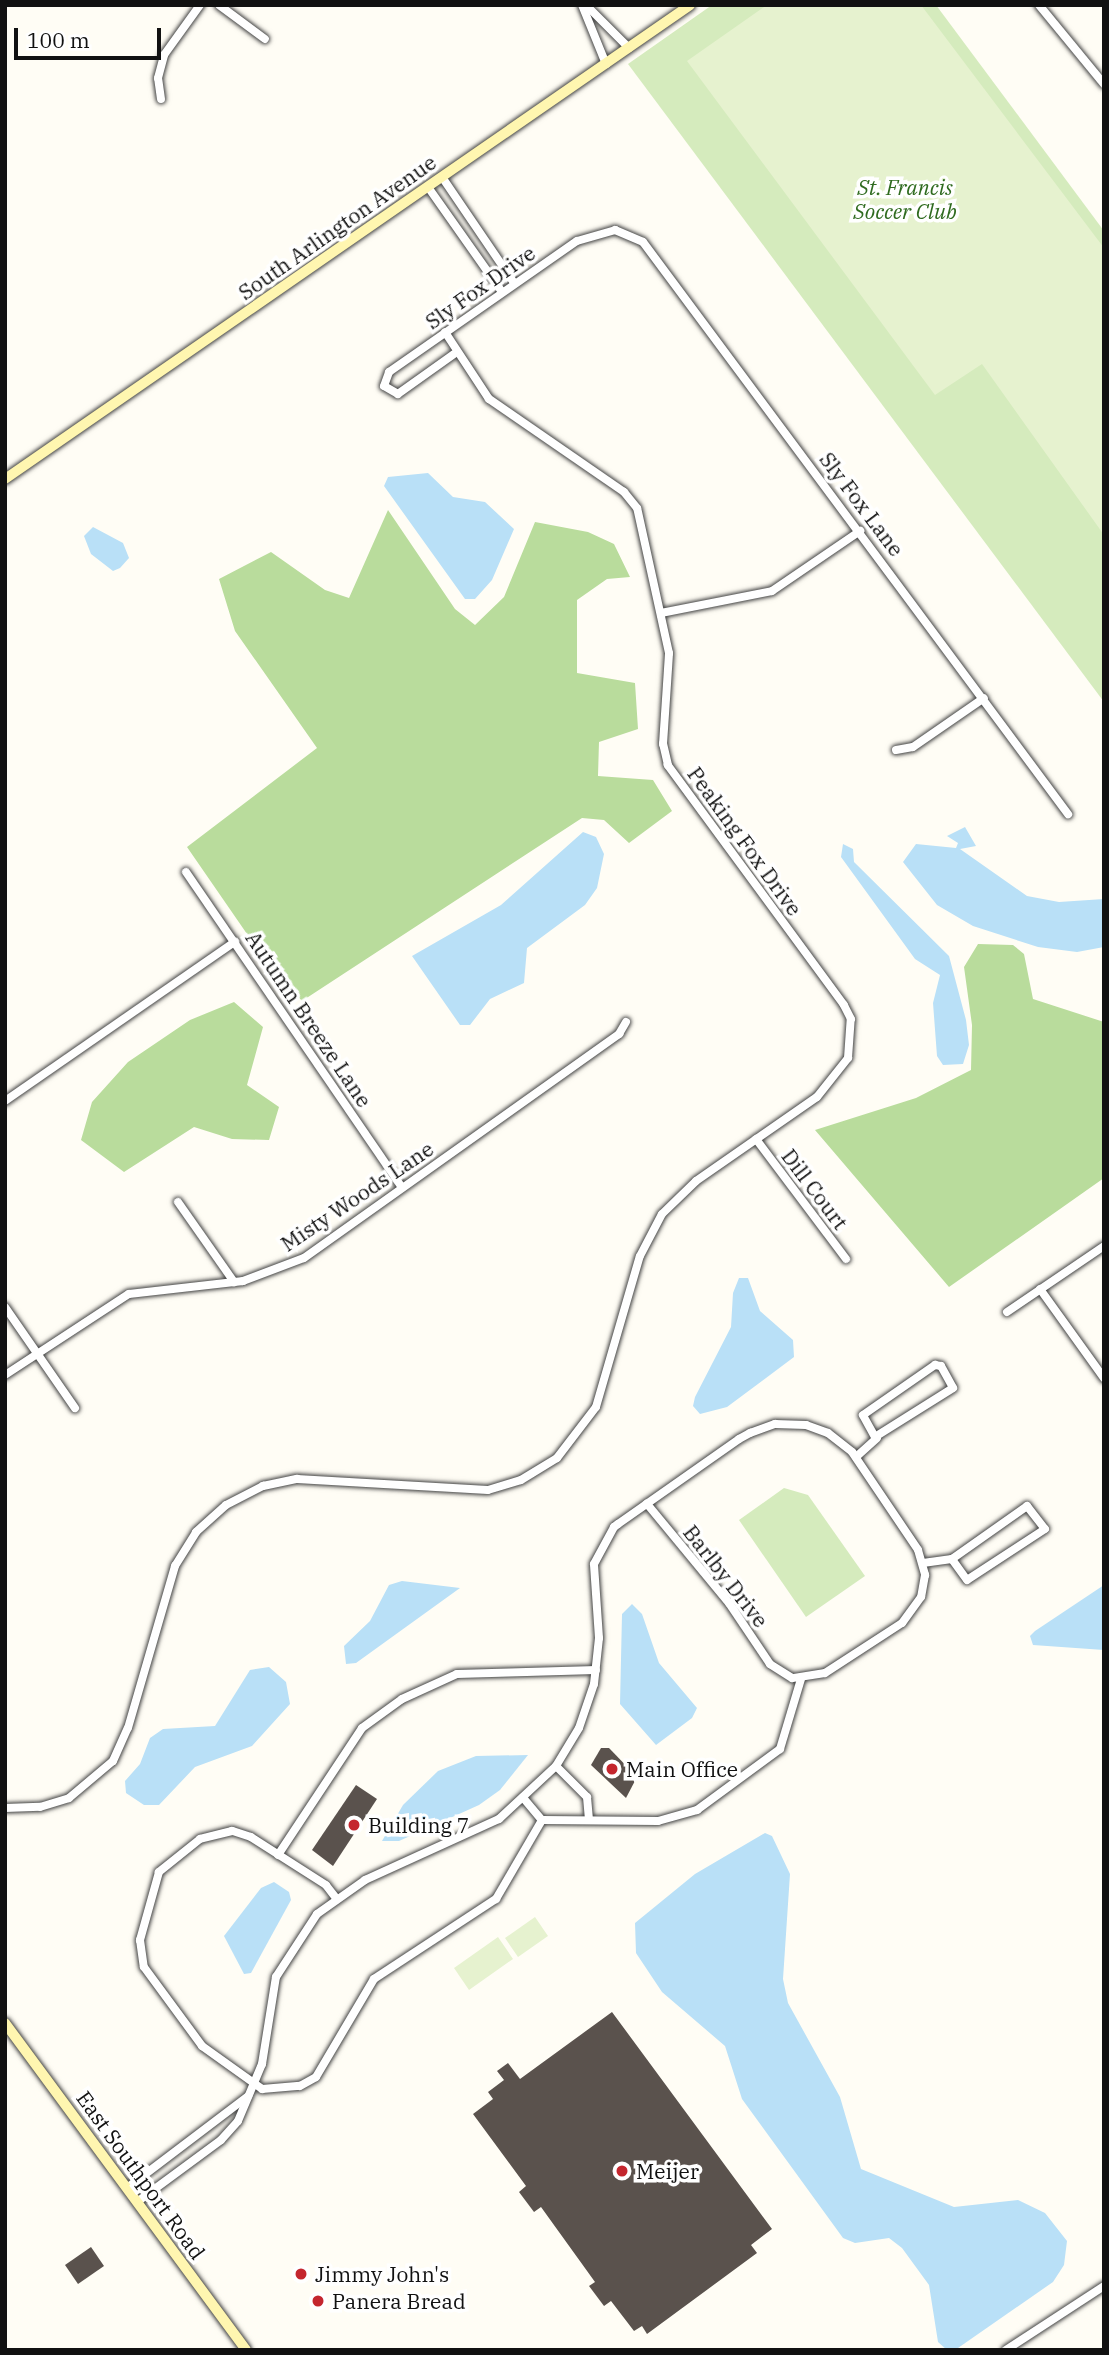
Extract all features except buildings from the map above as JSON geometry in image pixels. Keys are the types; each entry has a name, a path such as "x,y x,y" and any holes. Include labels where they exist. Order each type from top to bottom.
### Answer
{"street":[{"path":"161,99 158,78 164,55 200,5"},
{"path":"219,5 265,39"},
{"path":"584,5 629,48"},
{"path":"584,5 607,64"},
{"name":"South Arlington Avenue","path":"5,479 690,5"},
{"path":"1039,5 1104,84"},
{"path":"442,177 514,283"},
{"path":"428,187 502,292"},
{"name":"Sly Fox Drive","path":"454,354 398,394 388,390 383,379 444,332 577,241 615,230"},
{"name":"Sly Fox Lane","path":"615,230 643,242 1068,814"},
{"name":"Peaking Fox Drive","path":"5,1808 40,1807 69,1798 113,1761 128,1728 175,1566 199,1529 226,1505 263,1486 297,1479 488,1490 521,1480 557,1458 583,1430 600,1400 640,1256 655,1224 686,1188 817,1097 848,1058 851,1019 668,765 663,744 669,653 641,520 631,500 489,399 454,354 444,332"},
{"path":"662,613 772,591 860,531"},
{"path":"896,750 913,747 984,698"},
{"name":"Autumn Breeze Lane","path":"186,872 402,1187"},
{"path":"5,1101 235,942"},
{"name":"Misty Woods Lane","path":"5,1375 129,1294 265,1276 304,1258 619,1034 626,1022"},
{"name":"Dill Court","path":"756,1139 846,1259"},
{"path":"178,1202 234,1282"},
{"path":"1007,1312 1104,1246"},
{"path":"1040,1289 1104,1378"},
{"path":"5,1307 75,1408"},
{"path":"856,1457 877,1438 953,1388 941,1366 864,1414 877,1438"},
{"path":"137,2202 221,2140 255,2085 276,1977 302,1931 337,1898 474,1834 525,1800 556,1766 579,1728 596,1670 595,1558 610,1531 761,1428 790,1423 823,1431 856,1457 923,1563 921,1597 902,1623 825,1673 801,1679 780,1749 705,1805 658,1821 542,1820 525,1800"},
{"name":"Barlby Drive","path":"647,1504 776,1670 801,1679"},
{"path":"923,1563 952,1559 1029,1506 1045,1524 970,1581 952,1559"},
{"path":"278,1854 362,1728 402,1699 457,1674 596,1670"},
{"path":"556,1766 587,1797 589,1820"},
{"path":"337,1898 251,1837 228,1831 206,1836 168,1861 159,1874 140,1954 147,1973 202,2046 255,2085 285,2089 316,2077 374,1979 493,1902 515,1874 542,1820"},
{"name":"East Southport Road","path":"5,2023 246,2350"},
{"path":"127,2188 230,2113 255,2085"},
{"path":"1006,2350 1104,2286"}],"green space":[{"name":"St. Francis Soccer Club","path":"712,5 936,5 1104,231 1104,702 628,64"},
{"name":"St. Francis Soccer Club","path":"767,5 921,5 1104,248 1104,535 982,364 935,395 687,61"},
{"path":"388,510 455,609 475,625 504,597 535,522 588,532 614,544 630,577 607,579 577,600 577,673 635,683 638,729 599,742 598,776 653,780 672,811 629,843 604,820 582,818 302,1001 258,950 187,847 317,748 235,631 219,579 271,552 325,590 349,598"},
{"path":"978,944 1013,945 1024,954 1033,999 1104,1022 1104,1178 949,1287 815,1130 916,1098 971,1070 972,1025 964,967"},
{"path":"234,1002 263,1027 247,1085 279,1107 269,1140 232,1139 194,1127 124,1172 81,1140 92,1102 128,1062 190,1020"},
{"path":"784,1488 808,1495 865,1576 806,1617 739,1520"},
{"path":"535,1917 548,1936 518,1957 505,1938"},
{"path":"498,1937 513,1959 469,1990 454,1968"}],"water":[{"path":"428,473 453,497 485,502 514,529 492,580 475,599 465,599 384,486 388,477"},
{"path":"93,527 123,543 129,558 120,568 113,571 91,554 84,536"},
{"path":"965,827 976,846 960,849 1027,896 1059,902 1104,899 1104,947 1077,952 1038,947 973,926 937,905 903,862 916,844 956,848 958,843 947,836"},
{"path":"583,832 596,837 604,854 597,888 585,905 527,948 524,983 490,999 470,1025 460,1025 412,956 501,905"},
{"path":"843,844 853,849 854,862 949,956 966,1020 969,1045 963,1064 943,1065 937,1056 933,1003 940,975 915,959 841,857"},
{"path":"739,1278 748,1278 760,1311 793,1340 794,1357 727,1407 700,1414 693,1406 695,1397 731,1327 733,1293"},
{"path":"402,1581 460,1588 356,1663 346,1664 344,1646 370,1621 389,1585"},
{"path":"1104,1585 1104,1650 1033,1645 1030,1636 1035,1631"},
{"path":"632,1604 642,1614 659,1663 697,1708 692,1718 656,1745 620,1704 622,1614"},
{"path":"269,1667 286,1682 290,1704 252,1746 195,1767 159,1805 144,1805 126,1793 125,1781 140,1764 150,1738 163,1729 215,1726 250,1670"},
{"path":"528,1755 500,1790 479,1805 399,1841 382,1841 403,1805 438,1771 476,1756"},
{"path":"765,1833 772,1836 790,1874 783,1979 788,2003 840,2097 861,2169 954,2207 1018,2200 1045,2213 1067,2241 1064,2265 1053,2282 958,2348 947,2350 938,2342 929,2285 902,2248 889,2238 855,2243 843,2238 742,2099 725,2046 662,1992 636,1953 635,1923 695,1874"},
{"path":"274,1882 289,1892 291,1900 251,1973 244,1974 224,1936 261,1888"}],"place":[{"name":"Main Office","path":"612,1769"},
{"name":"Building 7","path":"354,1825"},
{"name":"Meijer","path":"622,2171"},
{"name":"Jimmy John's","path":"301,2274"},
{"name":"Panera Bread","path":"318,2301"}]}
